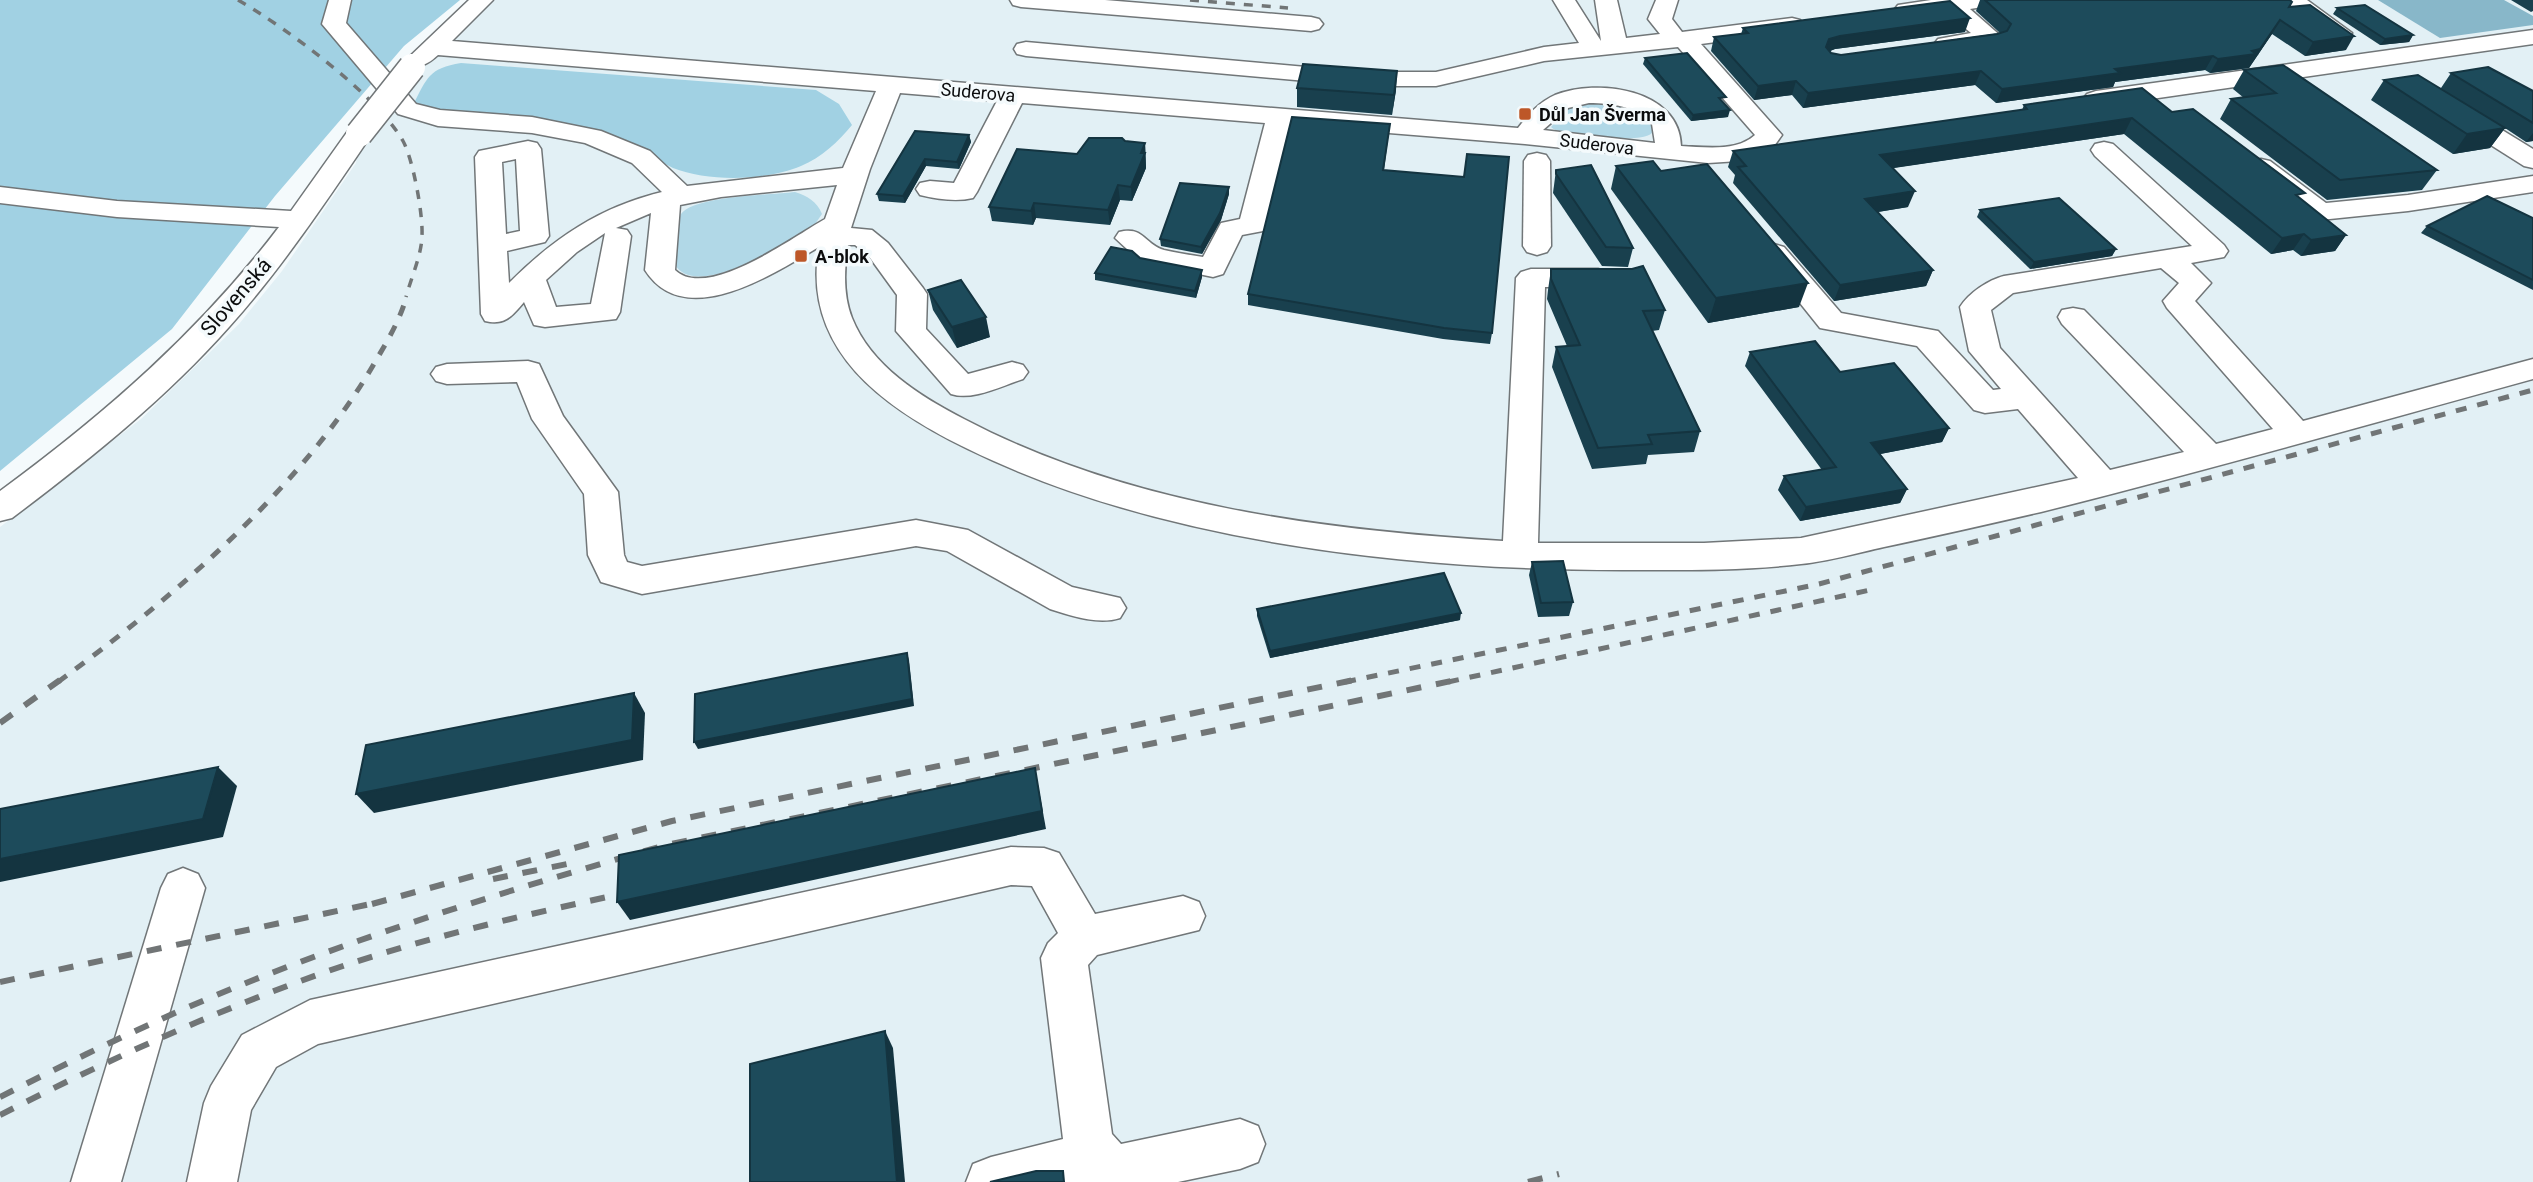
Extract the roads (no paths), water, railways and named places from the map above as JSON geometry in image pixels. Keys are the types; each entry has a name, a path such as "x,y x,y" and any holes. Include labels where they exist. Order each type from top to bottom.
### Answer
{"street":[{"path":"340,0 334,24 407,109 438,118 532,125 592,137 641,157 674,199"},
{"name":"Slovenská","path":"0,509 96,434 163,376 239,296 412,66 482,0"},
{"path":"1021,0 1311,24"},
{"path":"1564,0 1605,47"},
{"path":"1605,47 1606,0"},
{"path":"1537,246 1531,148 1712,166 1755,148 1768,139 1769,135 1660,19 1667,0"},
{"path":"1884,13 1987,0"},
{"path":"2292,0 2378,58 2387,69 2409,83"},
{"path":"1926,47 1991,38 1951,5"},
{"path":"1026,49 1362,79 1436,79 1544,54 1817,22"},
{"path":"2068,103 2533,37"},
{"name":"Suderova","path":"431,47 1423,128 1421,149 1531,148 1539,118 1563,101 1582,96 1608,96 1638,104 1660,117 1667,129 1661,159"},
{"path":"891,85 836,230 830,288 836,316 853,348 871,371 911,404 1005,454 1083,484 1276,530 1425,551 1520,557 1673,557 1804,550 1960,519 2103,485 2533,369"},
{"path":"2160,90 2192,114"},
{"path":"930,189 963,192 1013,95"},
{"path":"2432,97 2533,160"},
{"path":"2245,155 2320,212 2408,203 2533,184"},
{"path":"494,245 496,314 575,240 592,229 636,209 674,199 855,175"},
{"path":"0,195 117,209 298,220"},
{"path":"1753,229 1831,321 1927,338 1985,402 2026,397"},
{"path":"836,230 862,236 878,249 912,294 911,331 962,387 1012,372"},
{"path":"531,279 545,318 605,312 617,236"},
{"path":"2167,258 2196,282 2178,301 2295,433"},
{"path":"1520,557 1531,278 1627,278"},
{"path":"2073,317 2209,457"},
{"path":"853,348 911,331"},
{"path":"447,374 528,371 548,419 601,492 606,555 614,572 642,580 916,533 954,539 1063,599 1107,608"},
{"path":"212,1182 229,1103 259,1051 310,1023 1011,866 1044,867 1084,937"},
{"path":"96,1182 183,888"},
{"path":"1183,916 1084,937 1064,958 1089,1145 1111,1171 1240,1144"},
{"path":"991,1182 1097,1156"}],"lane":[{"path":"1129,238 1151,256 1213,268 1231,229 1253,225 1279,116"},
{"path":"2103,485 1985,351 1975,307 2004,285 2214,250 2104,150"},
{"path":"674,199 660,270 667,280 688,287 711,288 734,280 836,230"}],"railway":[{"path":"238,0 304,44 352,83 373,103 403,141 414,173 422,226 422,242 406,297"},
{"path":"1190,0 1288,8"},
{"path":"58,682 190,577 274,496 346,408 389,338 407,295"},
{"path":"1345,682 1819,584 2533,390"},
{"path":"1448,682 1870,590"},
{"path":"0,723 60,680"},
{"path":"377,903 672,821 1354,680"},
{"path":"0,1097 150,1024 293,965 452,909 666,845 1456,680"},
{"path":"493,879 572,863"},
{"path":"0,1115 163,1037 331,970 444,936 635,891"},
{"path":"0,982 377,903"},
{"path":"372,904 377,903"},
{"path":"1528,1182 1559,1174"}],"place":[{"name":"Důl Jan Šverma","path":"1525,114"},
{"name":"A-blok","path":"801,256"}]}
